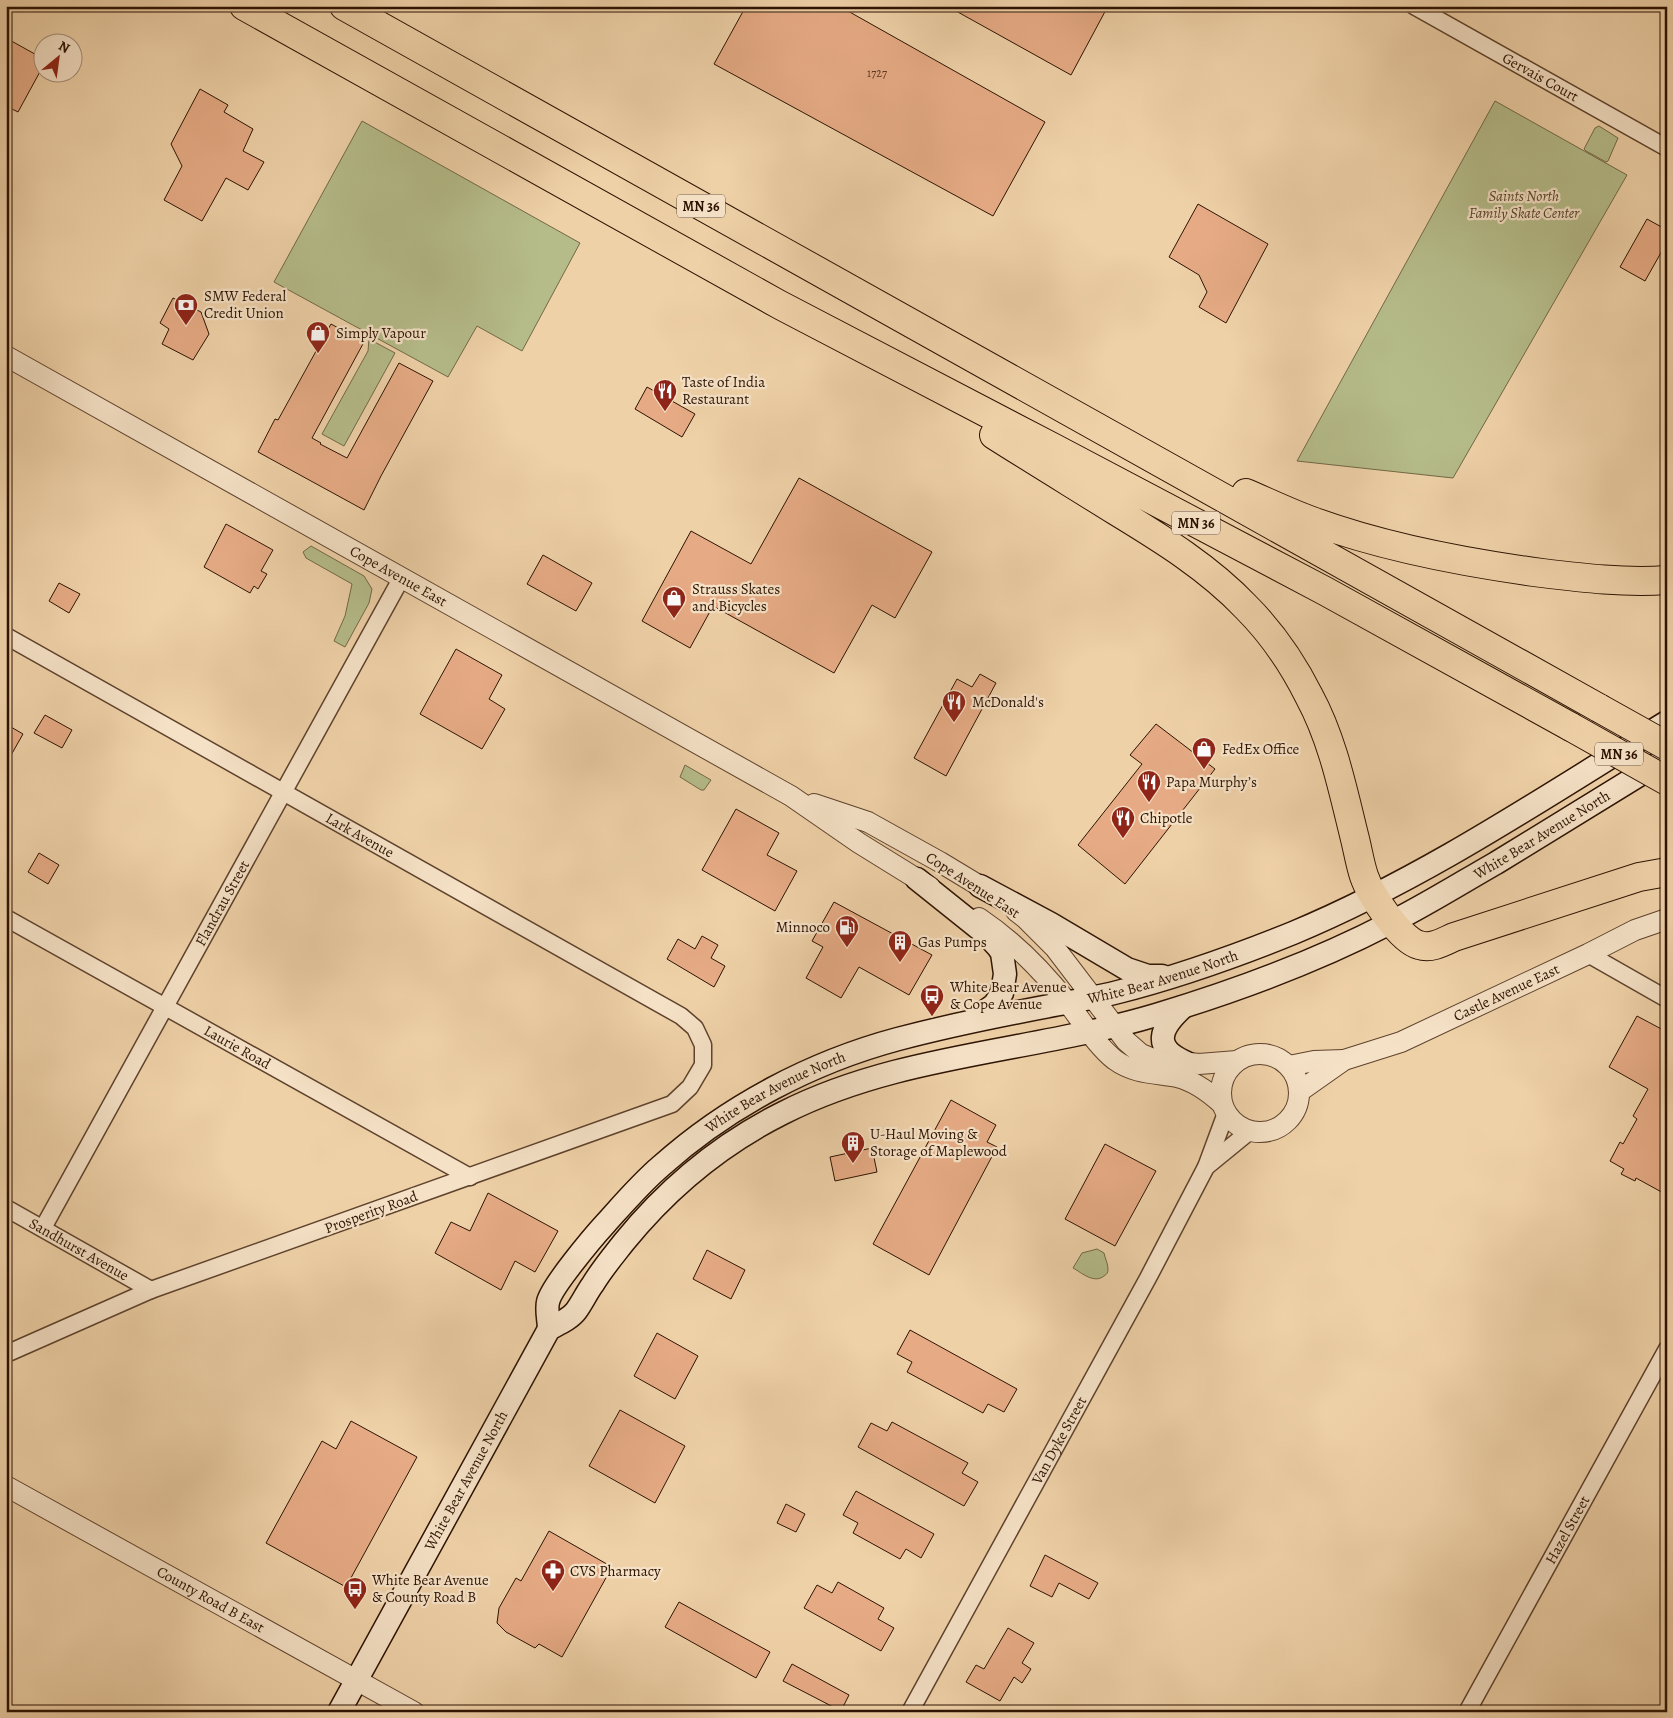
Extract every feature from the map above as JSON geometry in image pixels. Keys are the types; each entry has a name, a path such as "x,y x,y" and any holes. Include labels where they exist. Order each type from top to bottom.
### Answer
{"highway":[{"name":"MN 36","path":"244,6 818,326 1324,591 1667,781"},
{"name":"MN 36","path":"344,6 1667,746"},
{"path":"818,326 1158,536 1219,581 1247,607 1291,664 1310,696 1326,732 1364,877 1374,896 1392,922 1406,937 1418,946 1433,946 1454,937 1639,877 1667,872"},
{"path":"1058,405 1252,496 1313,521 1377,540 1442,556 1507,568 1573,577 1640,582 1667,580"}],"main road":[{"name":"White Bear Avenue North","path":"549,1329 548,1301 578,1256 597,1232 661,1166 698,1136 759,1096 819,1066 875,1046 968,1023 1118,992 1176,975 1253,948 1324,919 1374,896 1502,823 1667,722"},
{"name":"White Bear Avenue North","path":"339,1712 549,1329 574,1314 591,1286 645,1217 672,1190 718,1152 766,1121 810,1099 881,1075 912,1066 1092,1033 1183,1007 1288,970 1392,922 1506,857 1667,758"},
{"path":"917,879 988,935 1002,953 1005,974 999,998 988,1010 968,1023"},
{"path":"980,886 1052,924 1127,969 1148,976 1176,975"},
{"path":"1183,1007 1169,1020 1163,1040 1169,1053 1187,1063"}],"street":[{"name":"Gervais Court","path":"1414,6 1667,148"},
{"name":"Cope Avenue East","path":"6,356 791,796 858,843 1004,936 1037,967 1068,1002"},
{"name":"Flandrau Street","path":"43,1228 402,577"},
{"name":"Lark Avenue","path":"6,636 681,1016 695,1028 703,1045"},
{"name":"Cope Avenue East","path":"791,796 868,822 980,886 1025,918 1042,934 1065,959 1116,1026"},
{"name":"Laurie Road","path":"6,918 470,1177"},
{"name":"Castle Avenue East","path":"1344,1060 1401,1042 1635,930 1667,919"},
{"path":"1588,954 1667,998"},
{"path":"1068,1002 1108,1054 1123,1065 1144,1073 1176,1077 1189,1081 1205,1090 1224,1108 1232,1121 1250,1131 1274,1130 1285,1124 1296,1109 1300,1091 1294,1073 1280,1059 1258,1054 1247,1056 1237,1061 1210,1064 1153,1059 1141,1054 1130,1046 1116,1026"},
{"name":"Prosperity Road","path":"6,1354 151,1290 672,1104 690,1087 703,1065 703,1045"},
{"path":"1289,1066 1314,1061 1344,1060"},
{"path":"1300,1091 1344,1060"},
{"path":"1224,1108 1221,1092 1223,1080 1237,1061"},
{"name":"Van Dyke Street","path":"910,1712 1148,1278 1206,1166 1224,1108"},
{"name":"Van Dyke Street","path":"1206,1166 1250,1131"},
{"name":"Sandhurst Avenue","path":"6,1208 151,1290"},
{"name":"Hazel Street","path":"1467,1712 1667,1349"},
{"name":"County Road B East","path":"6,1486 414,1712"}],"green space":[{"name":"Saints North Family Skate Center","path":"1495,101 1627,175 1453,478 1297,461"},
{"path":"362,121 580,243 522,351 477,326 448,377 274,282"},
{"path":"1599,126 1618,138 1606,162 1584,149 1595,128"},
{"path":"369,339 395,353 344,446 322,434 368,351"},
{"path":"311,546 364,576 372,589 369,603 345,647 334,641 345,616 352,584 306,558 303,552"},
{"path":"685,765 711,780 704,790 680,777"},
{"path":"1097,1249 1104,1253 1108,1267 1106,1275 1096,1279 1084,1275 1073,1268 1082,1253"}],"building":[{"path":"746,6 839,6 1045,122 993,216 714,64"},
{"path":"947,6 1108,6 1071,75"},
{"path":"6,38 32,52 32,82 34,82 18,112 6,106"},
{"path":"200,89 228,105 224,112 253,129 243,151 264,162 248,190 226,178 202,221 164,200 182,166 171,144"},
{"path":"1198,204 1268,244 1226,323 1199,307 1207,292 1199,275 1169,257"},
{"path":"1647,219 1667,230 1667,242 1645,281 1620,267"},
{"name":"SMW Federal Credit Union","path":"173,298 201,312 209,334 193,360 162,344 169,329 160,323"},
{"path":"331,324 364,342 312,438 320,444 347,458 399,363 433,381 364,510 258,452 275,419 278,420"},
{"name":"Taste of India Restaurant","path":"647,387 695,414 682,437 635,409"},
{"path":"799,478 932,552 895,618 872,605 834,673 713,606 690,648 642,621 691,531 751,564"},
{"path":"226,524 273,550 261,571 267,574 258,589 254,586 250,593 204,567"},
{"path":"543,555 592,583 576,611 527,584"},
{"path":"59,583 80,594 69,613 49,601"},
{"path":"456,649 502,675 489,699 505,709 482,749 420,714"},
{"name":"McDonald's","path":"980,674 996,683 946,776 914,758 957,679 972,687"},
{"path":"45,715 72,730 62,748 34,733"},
{"path":"1156,724 1215,769 1125,884 1078,845 1142,764 1130,755"},
{"path":"11,727 23,734 6,764 6,736"},
{"path":"736,809 779,833 767,855 797,871 775,911 702,870"},
{"path":"39,853 59,865 48,884 28,872"},
{"path":"834,902 932,955 909,995 859,967 841,998 806,978 823,947 812,941"},
{"path":"702,936 718,945 711,958 725,966 714,987 667,959 678,939 695,949"},
{"path":"1637,1016 1667,1032 1667,1195 1636,1178 1635,1181 1621,1174 1624,1169 1610,1161 1620,1142 1623,1144 1637,1119 1633,1116 1648,1089 1609,1067"},
{"path":"951,1100 996,1125 987,1142 997,1147 929,1275 873,1244"},
{"path":"1105,1144 1156,1171 1115,1246 1065,1219"},
{"name":"U-Haul Moving & Storage of Maplewood","path":"872,1148 877,1172 835,1181 830,1157"},
{"path":"488,1193 558,1231 535,1272 515,1261 501,1290 435,1253 451,1222 470,1231"},
{"path":"707,1250 745,1270 731,1299 693,1279"},
{"path":"910,1330 1017,1389 1004,1412 988,1404 983,1413 907,1372 912,1362 897,1354"},
{"path":"657,1333 698,1356 675,1399 634,1376"},
{"path":"620,1410 685,1446 655,1503 589,1466"},
{"path":"351,1421 417,1457 346,1587 266,1543 322,1441 336,1449"},
{"path":"892,1422 968,1463 962,1473 978,1482 964,1506 858,1447 871,1423 887,1431"},
{"path":"856,1491 934,1534 921,1558 906,1549 900,1559 853,1533 858,1523 843,1515"},
{"path":"786,1504 805,1514 796,1532 777,1523"},
{"name":"CVS Pharmacy","path":"549,1531 612,1567 562,1657 539,1644 535,1648 506,1632 497,1623 499,1608 516,1578 521,1581"},
{"path":"1045,1555 1098,1583 1089,1599 1059,1583 1052,1597 1030,1586"},
{"path":"838,1582 884,1608 878,1619 894,1628 881,1651 804,1608 817,1585 832,1593"},
{"path":"679,1602 770,1652 756,1678 665,1627"},
{"path":"1008,1628 1034,1643 1022,1663 1031,1669 1022,1683 1014,1677 1000,1701 966,1682 976,1665 984,1669"},
{"path":"792,1664 849,1695 841,1711 783,1681"}],"place":[{"name":"SMW Federal Credit Union","path":"186,326"},
{"name":"Simply Vapour","path":"318,354"},
{"name":"Taste of India Restaurant","path":"665,412"},
{"name":"Strauss Skates and Bicycles","path":"674,619"},
{"name":"McDonald's","path":"954,723"},
{"name":"FedEx Office","path":"1204,770"},
{"name":"Papa Murphy’s","path":"1149,803"},
{"name":"Chipotle","path":"1123,839"},
{"name":"Minnoco","path":"847,948"},
{"name":"Gas Pumps","path":"900,963"},
{"name":"White Bear Avenue & Cope Avenue","path":"932,1017"},
{"name":"U-Haul Moving & Storage of Maplewood","path":"853,1164"},
{"name":"CVS Pharmacy","path":"553,1592"},
{"name":"White Bear Avenue & County Road B","path":"355,1610"}]}
